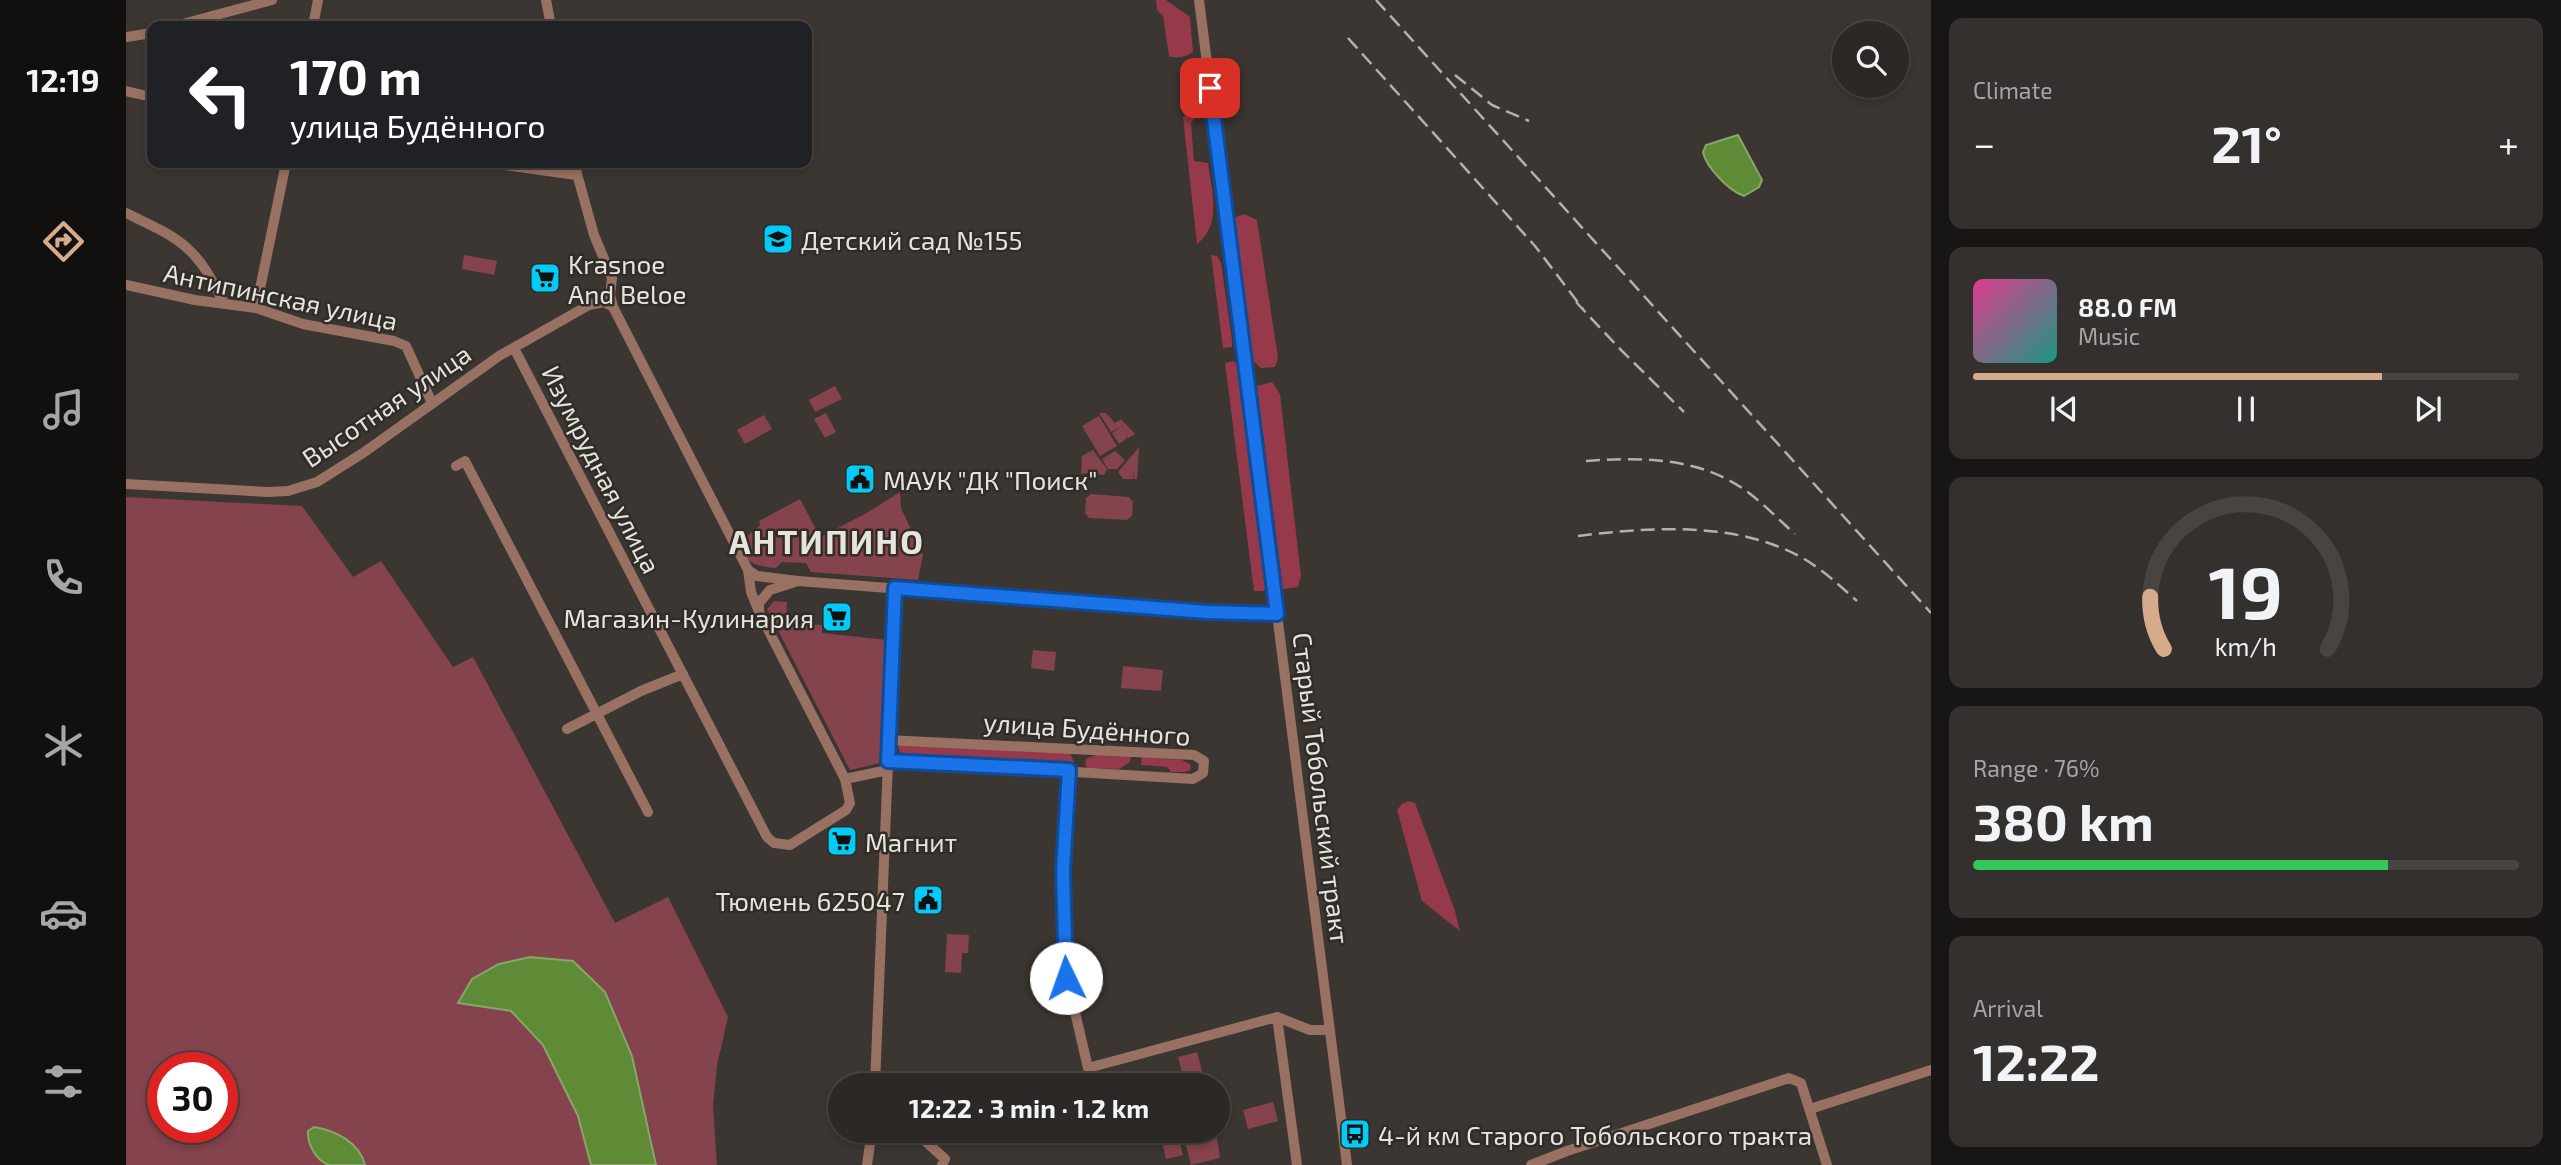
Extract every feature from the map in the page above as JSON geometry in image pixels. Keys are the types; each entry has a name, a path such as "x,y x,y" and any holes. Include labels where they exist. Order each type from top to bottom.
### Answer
{"street":[{"path":"194,21 272,0"},
{"path":"314,21 318,0"},
{"path":"546,0 550,21"},
{"name":"Старый Тобольский тракт","path":"1199,0 1347,1165"},
{"path":"126,37 147,34"},
{"path":"126,91 147,96"},
{"path":"256,308 285,168"},
{"path":"526,168 576,175"},
{"path":"575,168 594,235 612,278 610,295 613,307 748,570 751,592 759,612 845,779"},
{"path":"126,213 187,248 211,279 224,303"},
{"name":"Антипинская улица","path":"126,285 195,300 256,308 303,324 394,341 406,346 432,403"},
{"name":"Высотная улица","path":"126,484 268,492 309,486 363,453 514,348 590,305 604,302 613,307"},
{"name":"Изумрудная улица","path":"514,348 767,837 774,844 790,845 846,810 850,803 845,779"},
{"path":"456,466 465,461 648,812"},
{"path":"748,570 757,576 798,581 1195,612 1277,614"},
{"path":"759,612 759,603 771,590 798,581"},
{"path":"875,1073 895,588"},
{"path":"567,729 641,691 683,674"},
{"name":"улица Будённого","path":"845,779 888,765 1069,770 1193,779 1199,778 1205,768 1200,757 1194,755 887,740"},
{"path":"1069,770 1063,871 1065,969 1088,1068 1278,1017 1310,1030 1329,1030"},
{"path":"1278,1017 1297,1165"},
{"path":"1810,1110 1931,1069"},
{"path":"1531,1165 1788,1078 1801,1083 1827,1165"},
{"path":"867,1165 870,1143"},
{"path":"926,1143 947,1163"}],"shaded area":[{"path":"1156,0 1166,0 1190,17 1191,54 1169,56 1163,16 1157,10"},
{"path":"1202,94 1201,111 1191,123 1194,161 1208,163 1213,217 1205,236 1197,244 1183,117 1189,114 1197,96"},
{"path":"1738,135 1762,180 1759,187 1744,196 1719,178 1703,152 1706,145"},
{"path":"1244,214 1257,220 1278,358 1275,367 1261,368 1254,362 1234,218"},
{"path":"464,255 497,261 494,275 462,269"},
{"path":"1211,255 1217,256 1221,263 1232,347 1223,348"},
{"path":"1234,361 1238,366 1268,584 1264,591 1254,591 1225,363"},
{"path":"1272,382 1280,394 1301,576 1298,587 1283,589 1257,386"},
{"path":"835,386 842,399 815,412 809,400"},
{"path":"826,413 836,432 825,438 814,419"},
{"path":"1099,413 1106,413 1115,423 1121,419 1135,434 1128,438 1125,433 1127,438 1119,444 1112,433 1121,427 1111,432"},
{"path":"764,415 772,429 745,444 737,430"},
{"path":"1099,416 1117,446 1100,456 1082,426"},
{"path":"1139,447 1137,479 1134,479 1133,470 1133,479 1123,479 1118,472"},
{"path":"1093,450 1107,469 1104,475 1081,474 1082,456"},
{"path":"1115,451 1125,460 1117,469 1108,469 1102,459"},
{"path":"900,492 901,508 923,555 918,580 811,572 806,563 782,562 776,568 750,562 746,558 743,546 745,538 760,525 759,521 800,499 820,537"},
{"path":"1091,494 1129,497 1133,502 1132,516 1127,520 1089,518 1085,513 1086,498"},
{"path":"126,497 302,506 353,577 381,561 453,667 473,657 615,923 668,897 728,1017 717,1065 713,1106 717,1165 656,1165 650,1131 530,957 499,964 511,1011 543,1045 578,1116 591,1165 126,1165"},
{"path":"774,601 787,602 786,622 822,625 822,633 887,640 880,763 850,770 767,609"},
{"path":"1033,650 1056,652 1054,671 1031,668"},
{"path":"1123,666 1163,670 1161,691 1121,688"},
{"path":"898,746 1070,753 1074,762 1068,766 901,756"},
{"path":"1098,754 1131,756 1130,762 1119,769 1088,768 1085,765 1086,759"},
{"path":"1142,757 1182,760 1191,765 1190,770 1171,772 1167,767 1141,765"},
{"path":"1409,801 1415,803 1460,931 1422,901 1397,810"},
{"path":"947,934 969,935 968,953 962,953 961,973 945,972"},
{"path":"530,957 573,961 605,992 632,1056 656,1165 591,1165 578,1116 543,1045 511,1011 458,1003 472,979 499,964"},
{"path":"1197,1052 1202,1073 1182,1073 1178,1057"},
{"path":"1273,1102 1278,1121 1248,1129 1243,1110"},
{"path":"314,1127 346,1139 358,1150 365,1165 324,1163 316,1156 309,1141 308,1131"},
{"path":"1162,1143 1180,1143 1183,1155 1166,1159"},
{"path":"1185,1143 1218,1143 1220,1158 1191,1165"}],"railway":[{"path":"1376,0 1931,613"},
{"path":"1348,38 1535,246 1583,309"},
{"path":"1455,75 1492,105 1529,121"},
{"path":"1576,302 1684,412"},
{"path":"1586,461 1667,461 1706,470 1742,488 1795,534"},
{"path":"1578,536 1663,529 1720,532 1748,537 1801,557 1857,601"}],"place":[{"name":"Детский сад №155","path":"778,239"},
{"name":"Krasnoe And Beloe","path":"545,278"},
{"name":"МАУК \"ДК \"Поиск\"","path":"860,479"},
{"name":"Магазин-Кулинария","path":"837,617"},
{"name":"Магнит","path":"842,841"},
{"name":"Тюмень 625047","path":"928,900"},
{"name":"4-й км Старого Тобольского тракта","path":"1355,1134"}],"district":[{"name":"АНТИПИНО","path":"827,541"}],"route":[{"path":"1066,978 1063,871 1069,770 888,761 895,588 1073,603 1277,614 1210,88"}]}
